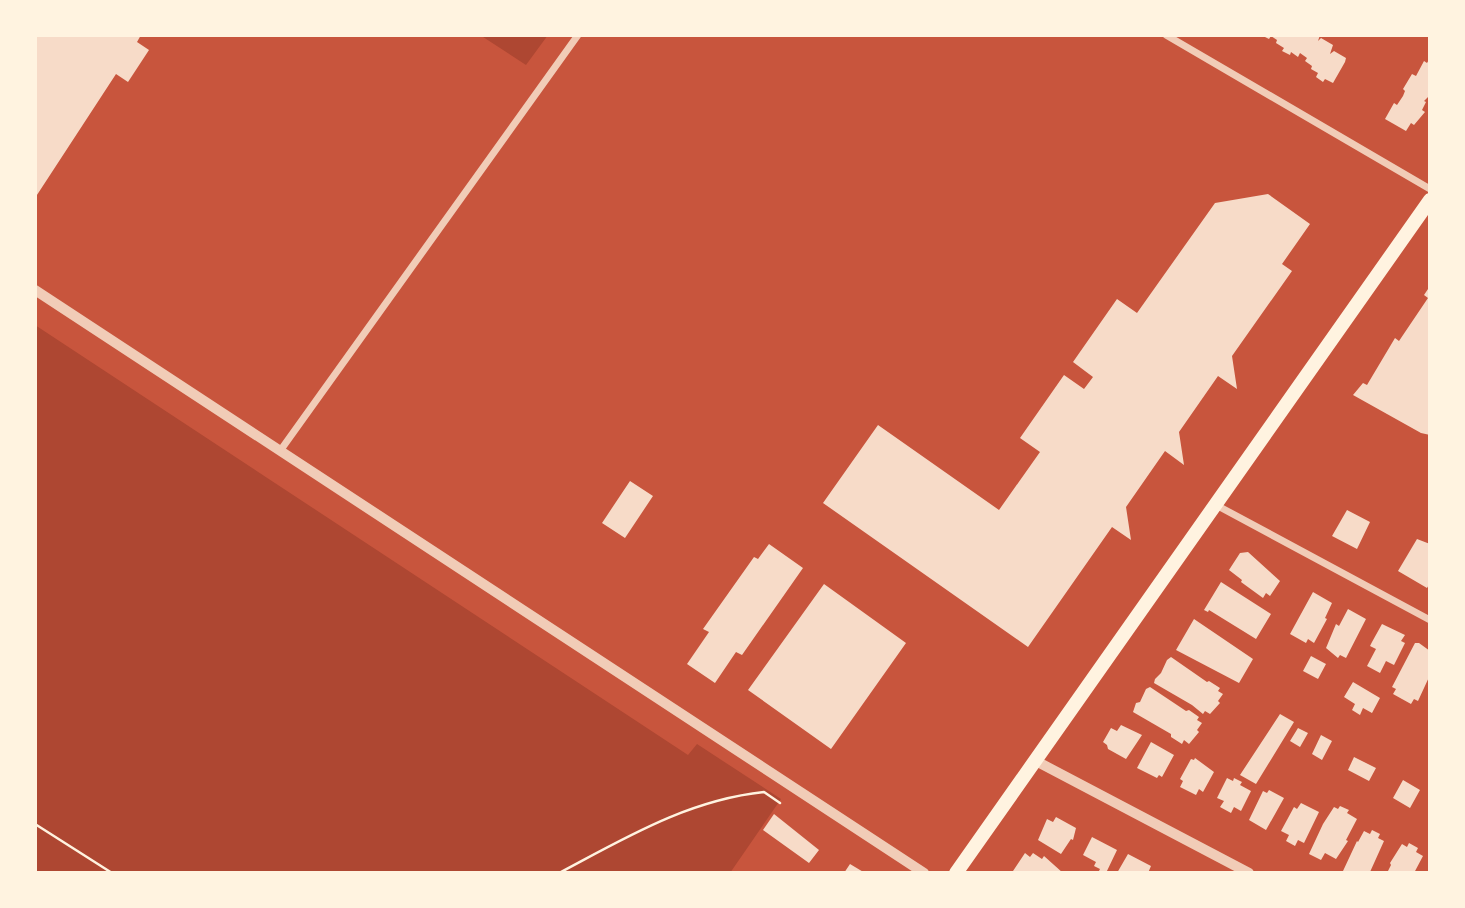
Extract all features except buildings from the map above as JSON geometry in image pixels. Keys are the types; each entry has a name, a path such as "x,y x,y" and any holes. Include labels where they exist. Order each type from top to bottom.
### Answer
{"main road":[{"path":"956,873 1430,200"}],"street":[{"path":"280,451 578,35"},
{"path":"1166,35 1430,189"},
{"path":"35,290 924,873"},
{"path":"1216,504 1430,620"},
{"path":"1036,761 1249,873"}],"path":[{"path":"559,873 657,821 716,799 764,792 780,803"},
{"path":"35,824 112,873"}],"shaded area":[{"path":"480,35 548,35 526,65"},
{"path":"35,325 688,755 697,744 781,799 730,873 35,873"}]}
